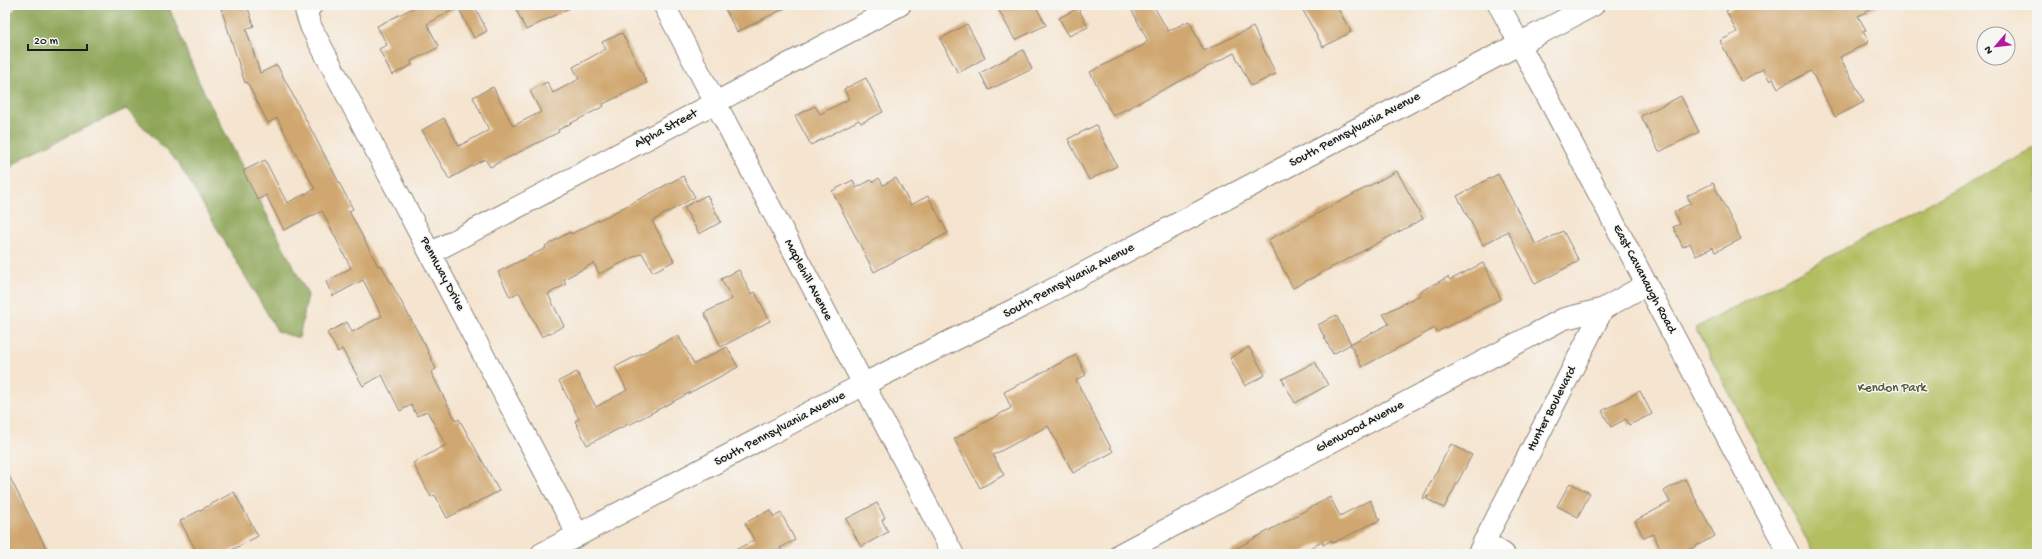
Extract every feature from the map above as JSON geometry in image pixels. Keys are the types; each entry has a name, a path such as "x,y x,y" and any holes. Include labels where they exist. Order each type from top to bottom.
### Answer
{"main road":[{"name":"South Pennsylvania Avenue","path":"542,554 864,384 1022,306 1593,5"}],"street":[{"name":"Maplehill Avenue","path":"664,5 952,554"},
{"name":"Alpha Street","path":"431,253 900,5"},
{"name":"East Cavanaugh Road","path":"1499,5 1789,554"},
{"name":"Pennway Drive","path":"309,8 311,27 578,535"},
{"path":"1603,309 1647,284"},
{"name":"Hunter Boulevard","path":"1481,547 1603,309"},
{"name":"Glenwood Avenue","path":"1120,554 1563,319 1603,309"},
{"path":"1481,547 1504,554"}],"green space":[{"path":"20,5 168,5 199,82 308,295 299,338 278,332 179,164 126,109 25,156 5,173 5,18"},
{"name":"Kendon Park","path":"2037,146 2037,554 1814,554 1695,328"}],"building":[{"path":"220,5 247,5 254,26 246,29 260,73 277,65 353,209 349,211 378,266 381,265 425,345 436,369 431,372 456,421 459,419 499,491 447,518 435,495 431,497 413,463 446,445 427,411 417,416 411,405 400,411 382,375 363,386 342,349 338,352 327,333 347,322 352,332 382,316 363,280 333,296 326,282 351,268 322,211 284,230 266,195 258,200 243,171 265,160 287,203 315,189 277,118 268,123 247,82 245,83"},
{"path":"419,5 474,5 487,31 474,38 458,7 427,24 439,47 411,61 412,65 392,75 379,49 387,45 377,26"},
{"path":"514,5 575,5 526,30"},
{"path":"723,5 791,5 737,32"},
{"path":"996,5 1035,5 1046,25 1015,40"},
{"path":"1129,5 1153,5 1168,31 1189,21 1204,51 1253,27 1276,74 1251,86 1234,53 1113,116 1090,72 1144,45 1148,41"},
{"path":"1300,5 1336,5 1351,32 1323,47"},
{"path":"1738,5 1880,5 1858,16 1866,30 1863,31 1869,42 1840,57 1864,102 1835,117 1811,71 1778,88 1773,79 1770,81 1763,69 1741,81 1720,41 1737,32 1726,11"},
{"path":"1078,8 1088,27 1069,36 1059,18"},
{"path":"967,24 985,58 958,73 940,39"},
{"path":"622,33 647,83 603,104 604,106 558,130 559,132 490,167 485,159 449,179 422,130 444,118 459,146 489,130 473,97 493,87 513,126 541,112 530,91 547,82 553,93 579,79 573,67 606,49 602,42"},
{"path":"1023,50 1032,69 989,90 980,73"},
{"path":"866,78 883,112 861,123 859,120 811,145 795,116 815,106 820,114 849,99 844,89"},
{"path":"1681,96 1699,132 1659,152 1641,116"},
{"path":"1096,125 1117,166 1089,180 1068,139"},
{"path":"1397,171 1423,219 1293,288 1268,240"},
{"path":"1498,174 1536,245 1563,231 1579,261 1535,284 1508,231 1483,245 1457,196"},
{"path":"683,176 695,197 652,221 674,261 653,272 642,253 599,274 594,263 564,279 566,284 548,294 564,326 542,337 519,292 510,297 498,272 546,248 545,246 570,232 571,234"},
{"path":"879,178 883,185 896,178 911,205 928,196 948,233 874,272 832,191 853,180 856,188 871,180 873,182"},
{"path":"1713,183 1741,239 1715,252 1713,247 1696,256 1690,243 1683,247 1673,227 1680,224 1674,212 1691,203 1687,196"},
{"path":"707,195 721,222 699,234 684,207"},
{"path":"1483,263 1501,299 1437,332 1435,328 1362,367 1350,344 1389,324 1383,314 1420,295 1419,292 1448,277 1450,280"},
{"path":"739,270 751,294 755,292 770,321 721,347 704,313 732,299 721,279"},
{"path":"1336,315 1351,344 1333,354 1318,325"},
{"path":"678,335 694,364 727,347 738,367 629,425 628,424 587,445 575,421 579,419 559,381 577,372 596,407 627,390 615,367"},
{"path":"1249,347 1265,375 1245,386 1230,358"},
{"path":"1076,355 1086,375 1076,380 1113,452 1073,473 1048,426 993,455 1004,475 980,488 954,439 1011,408 1004,392"},
{"path":"1315,362 1328,385 1295,403 1282,379"},
{"path":"1640,391 1652,414 1629,425 1626,419 1611,427 1602,411"},
{"path":"1451,444 1472,455 1444,508 1427,499 1428,496 1422,499"},
{"path":"5,468 49,554 5,554"},
{"path":"1685,479 1715,536 1681,554 1663,554 1653,534 1644,538 1635,521 1670,502 1664,491"},
{"path":"1570,483 1590,493 1578,517 1557,506"},
{"path":"234,492 258,536 224,554 198,554 180,521"},
{"path":"1330,497 1340,516 1370,500 1380,520 1333,543 1332,540 1323,545 1322,542 1298,554 1226,554"},
{"path":"877,503 885,518 882,520 888,532 861,547 846,519"},
{"path":"770,510 774,517 781,513 795,540 780,548 783,554 728,554 754,540 745,523"}]}
